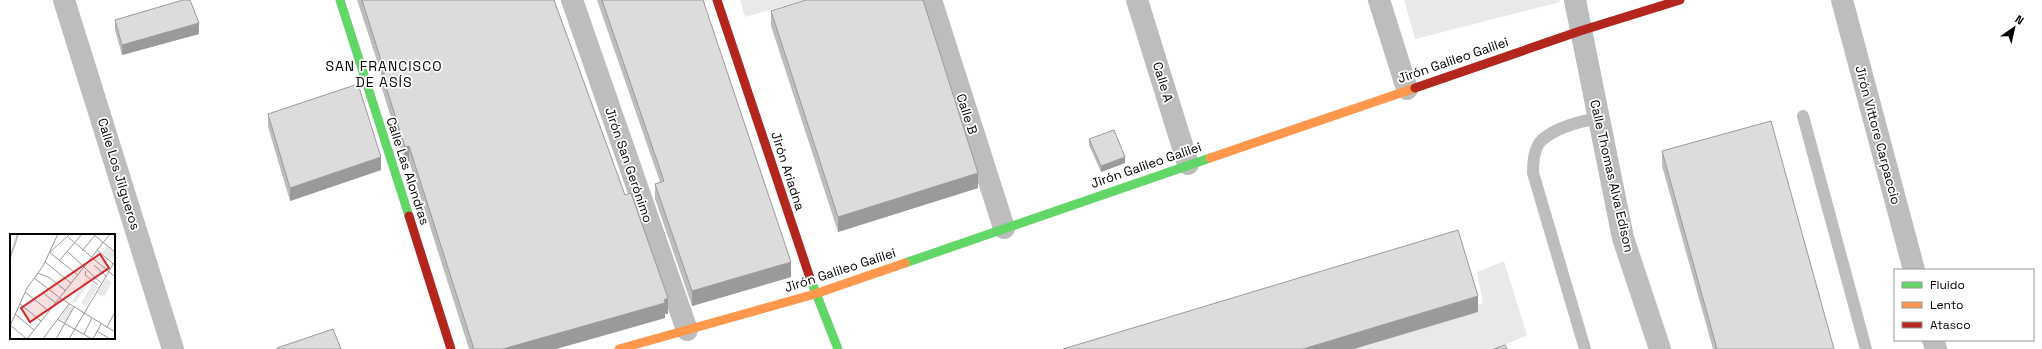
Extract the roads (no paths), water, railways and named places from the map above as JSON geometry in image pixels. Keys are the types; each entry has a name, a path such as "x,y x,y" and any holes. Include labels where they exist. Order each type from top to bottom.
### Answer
{"street":[{"name":"Calle Los Jilgueros","path":"64,0 173,349"},
{"name":"Calle Las Alondras","path":"340,0 451,349"},
{"name":"Jirón San Gerónimo","path":"572,0 687,330"},
{"name":"Jirón Ariadna","path":"717,0 815,294 838,349"},
{"name":"Calle B","path":"931,0 1004,228"},
{"name":"Calle A","path":"1137,0 1188,164"},
{"path":"1379,0 1407,89"},
{"name":"Calle Thomas Alva Edison","path":"1575,0 1623,238 1660,349"},
{"name":"Jirón Galileo Galilei","path":"619,349 815,294 1188,164 1580,30 1680,0"},
{"name":"Jirón Vittore Carpaccio","path":"1842,0 1914,269"}],"lane":[{"path":"1803,116 1866,349"},
{"path":"1585,349 1533,173 1534,158 1542,140 1574,122 1598,118"}],"district":[{"name":"SAN FRANCISCO DE ASÍS","path":"384,74"}]}
